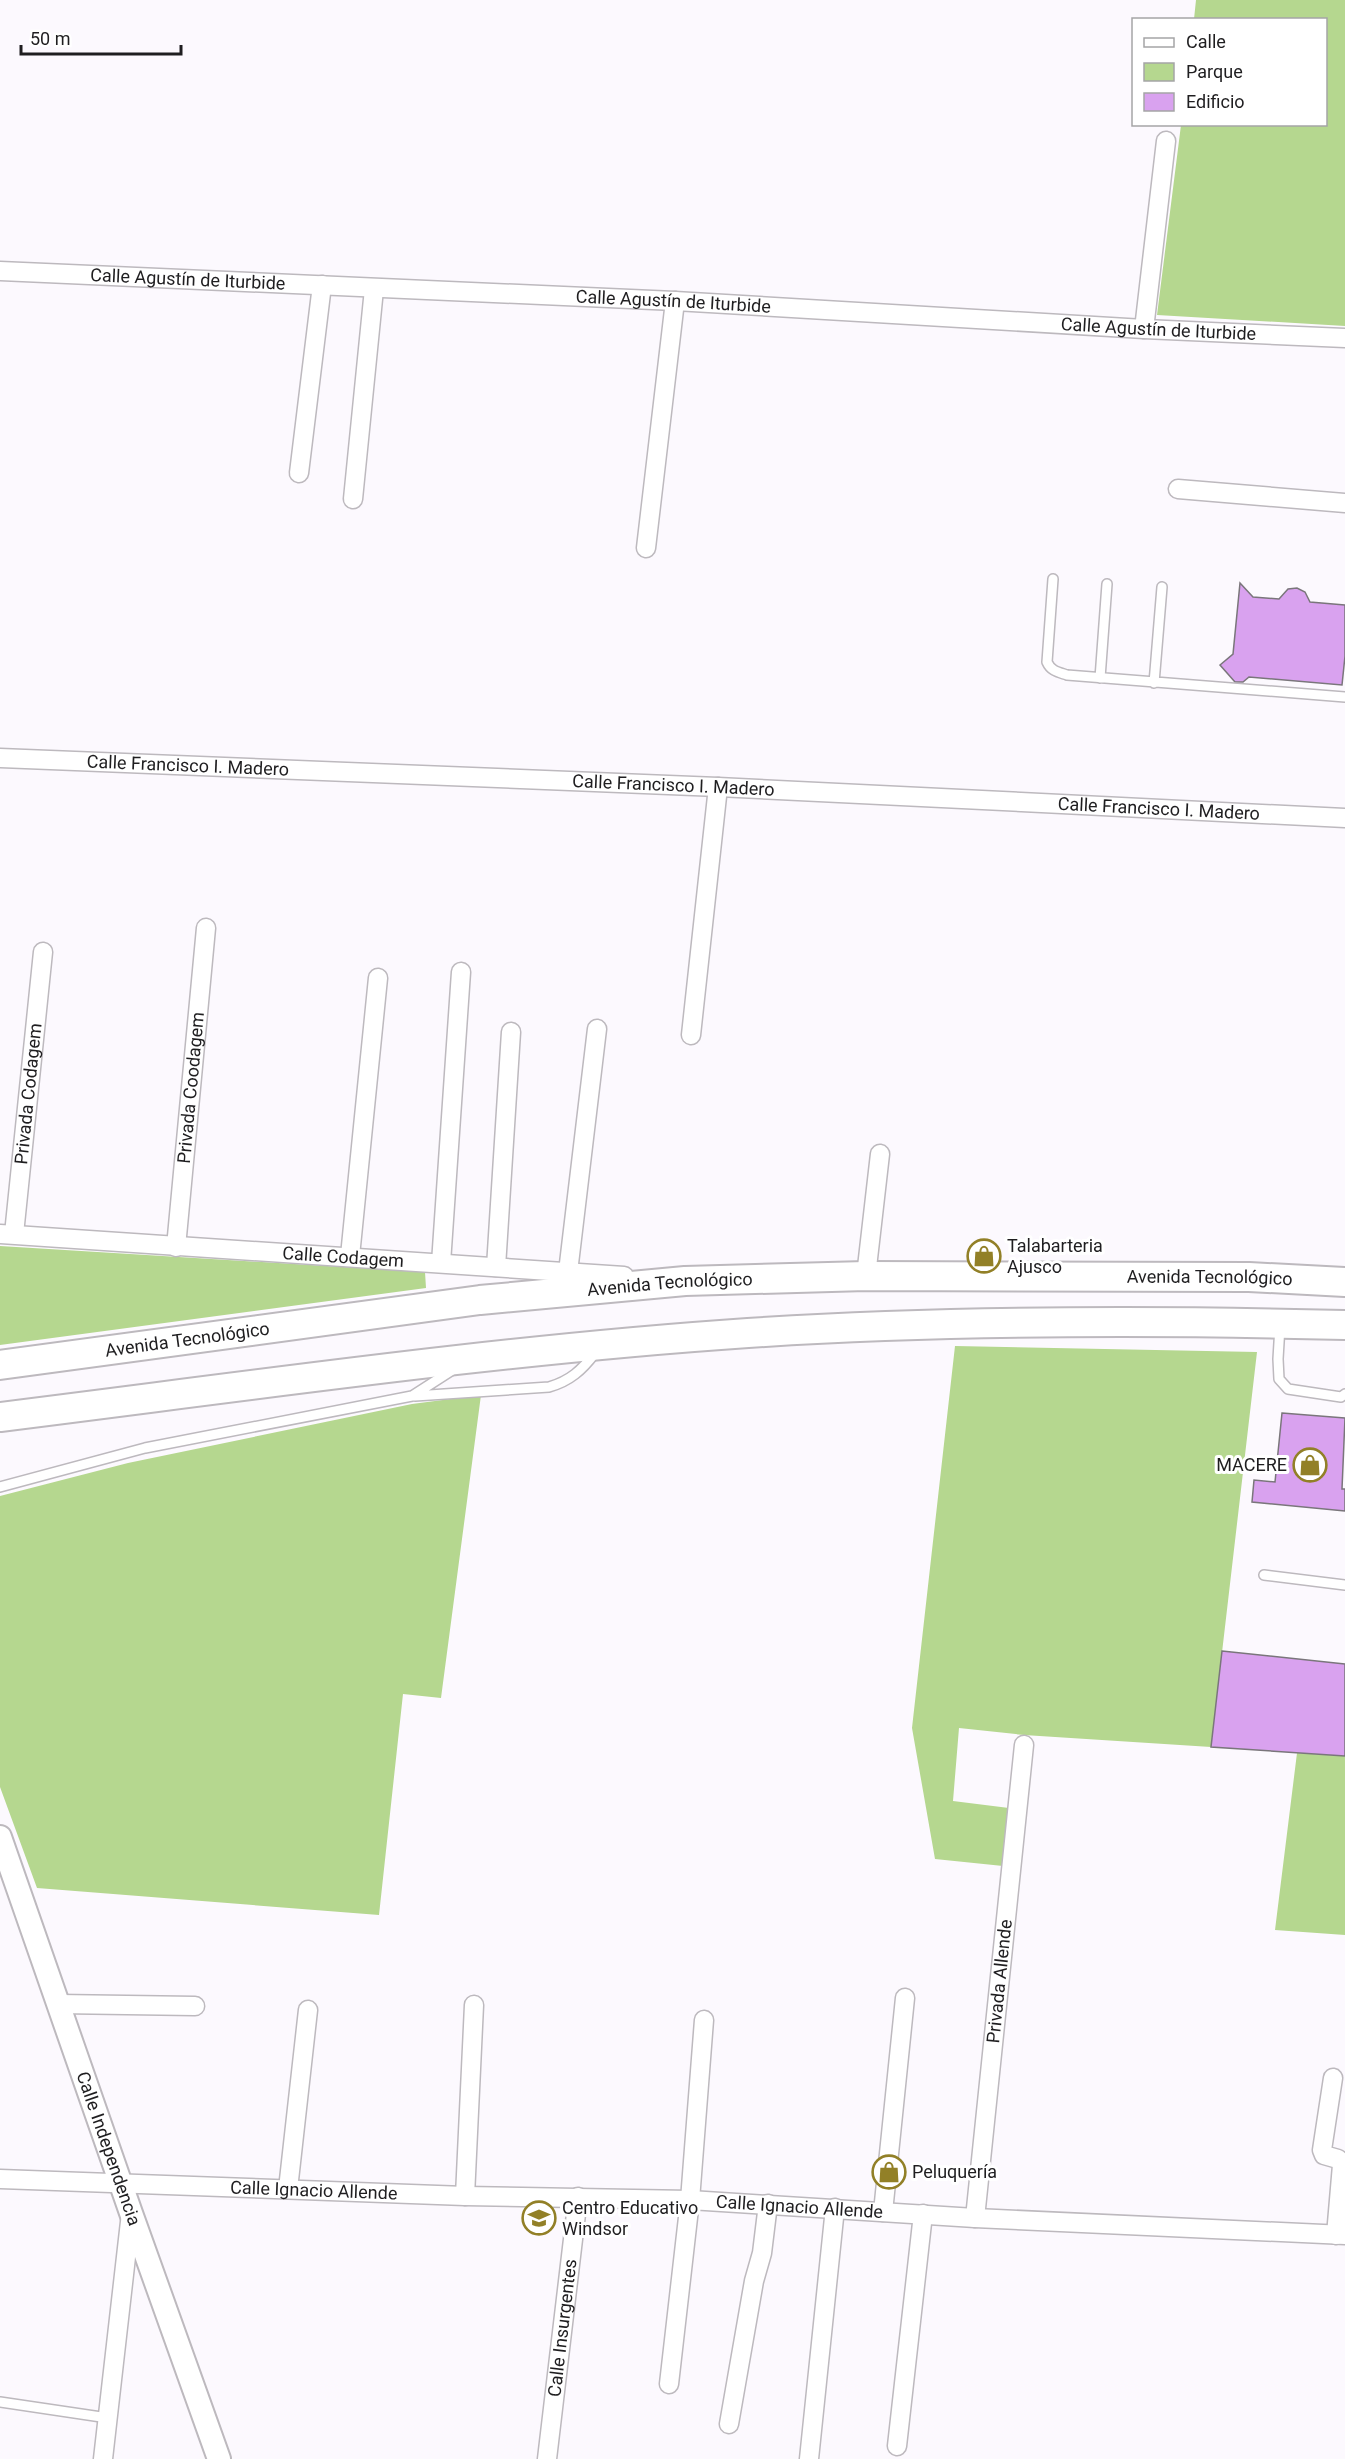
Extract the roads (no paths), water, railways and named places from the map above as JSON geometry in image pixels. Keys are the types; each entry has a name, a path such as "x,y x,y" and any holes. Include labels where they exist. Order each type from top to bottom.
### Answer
{"main road":[{"name":"Avenida Tecnológico","path":"0,1365 480,1300 686,1281 866,1276 1249,1277 1345,1282"},
{"path":"0,1417 471,1358 747,1333 900,1324 1035,1321 1345,1325"}],"street":[{"path":"1144,329 1166,141"},
{"name":"Calle Agustín de Iturbide","path":"0,271 675,301 1144,329 1345,338"},
{"path":"299,473 322,285"},
{"path":"353,499 374,289"},
{"path":"646,548 675,301"},
{"path":"1178,489 1345,503"},
{"name":"Calle Francisco I. Madero","path":"0,758 718,787 1345,818"},
{"path":"691,1035 718,787"},
{"name":"Privada Coodagem","path":"176,1247 206,928"},
{"name":"Privada Codagem","path":"7,1234 43,952"},
{"path":"441,1263 461,972"},
{"path":"350,1256 378,978"},
{"path":"568,1272 597,1029"},
{"path":"496,1267 511,1032"},
{"path":"866,1276 880,1154"},
{"name":"Calle Codagem","path":"7,1234 686,1281"},
{"name":"Privada Allende","path":"975,2218 1024,1745"},
{"name":"Calle Independencia","path":"0,1837 219,2459"},
{"path":"883,2212 905,1998"},
{"path":"58,2004 195,2006"},
{"path":"465,2196 474,2005"},
{"path":"288,2189 308,2010"},
{"path":"669,2384 690,2200 704,2020"},
{"path":"1333,2078 1322,2150 1324,2155 1338,2159 1342,2165 1340,2235"},
{"name":"Calle Ignacio Allende","path":"0,2179 465,2196 690,2200 975,2218 1340,2235"},
{"name":"Calle Insurgentes","path":"547,2459 579,2197"},
{"path":"729,2424 754,2281 762,2253 768,2204"},
{"path":"809,2459 836,2208"},
{"path":"103,2459 131,2213"},
{"path":"897,2446 923,2214"}],"lane":[{"path":"1053,579 1047,662 1050,668 1067,675 1345,697"},
{"path":"1100,678 1107,585"},
{"path":"1155,683 1162,587"},
{"path":"1281,1323 1279,1379 1288,1389 1341,1397 1345,1394"},
{"path":"0,1487 145,1448 412,1396 538,1388 559,1384 578,1373 599,1347"},
{"path":"412,1396 471,1358"},
{"path":"1264,1575 1345,1586"},
{"path":"0,2402 108,2418"}],"place":[{"name":"Talabarteria Ajusco","path":"984,1256"},
{"name":"MACERE","path":"1310,1465"},
{"name":"Peluquería","path":"889,2172"},
{"name":"Centro Educativo Windsor","path":"539,2218"}]}
